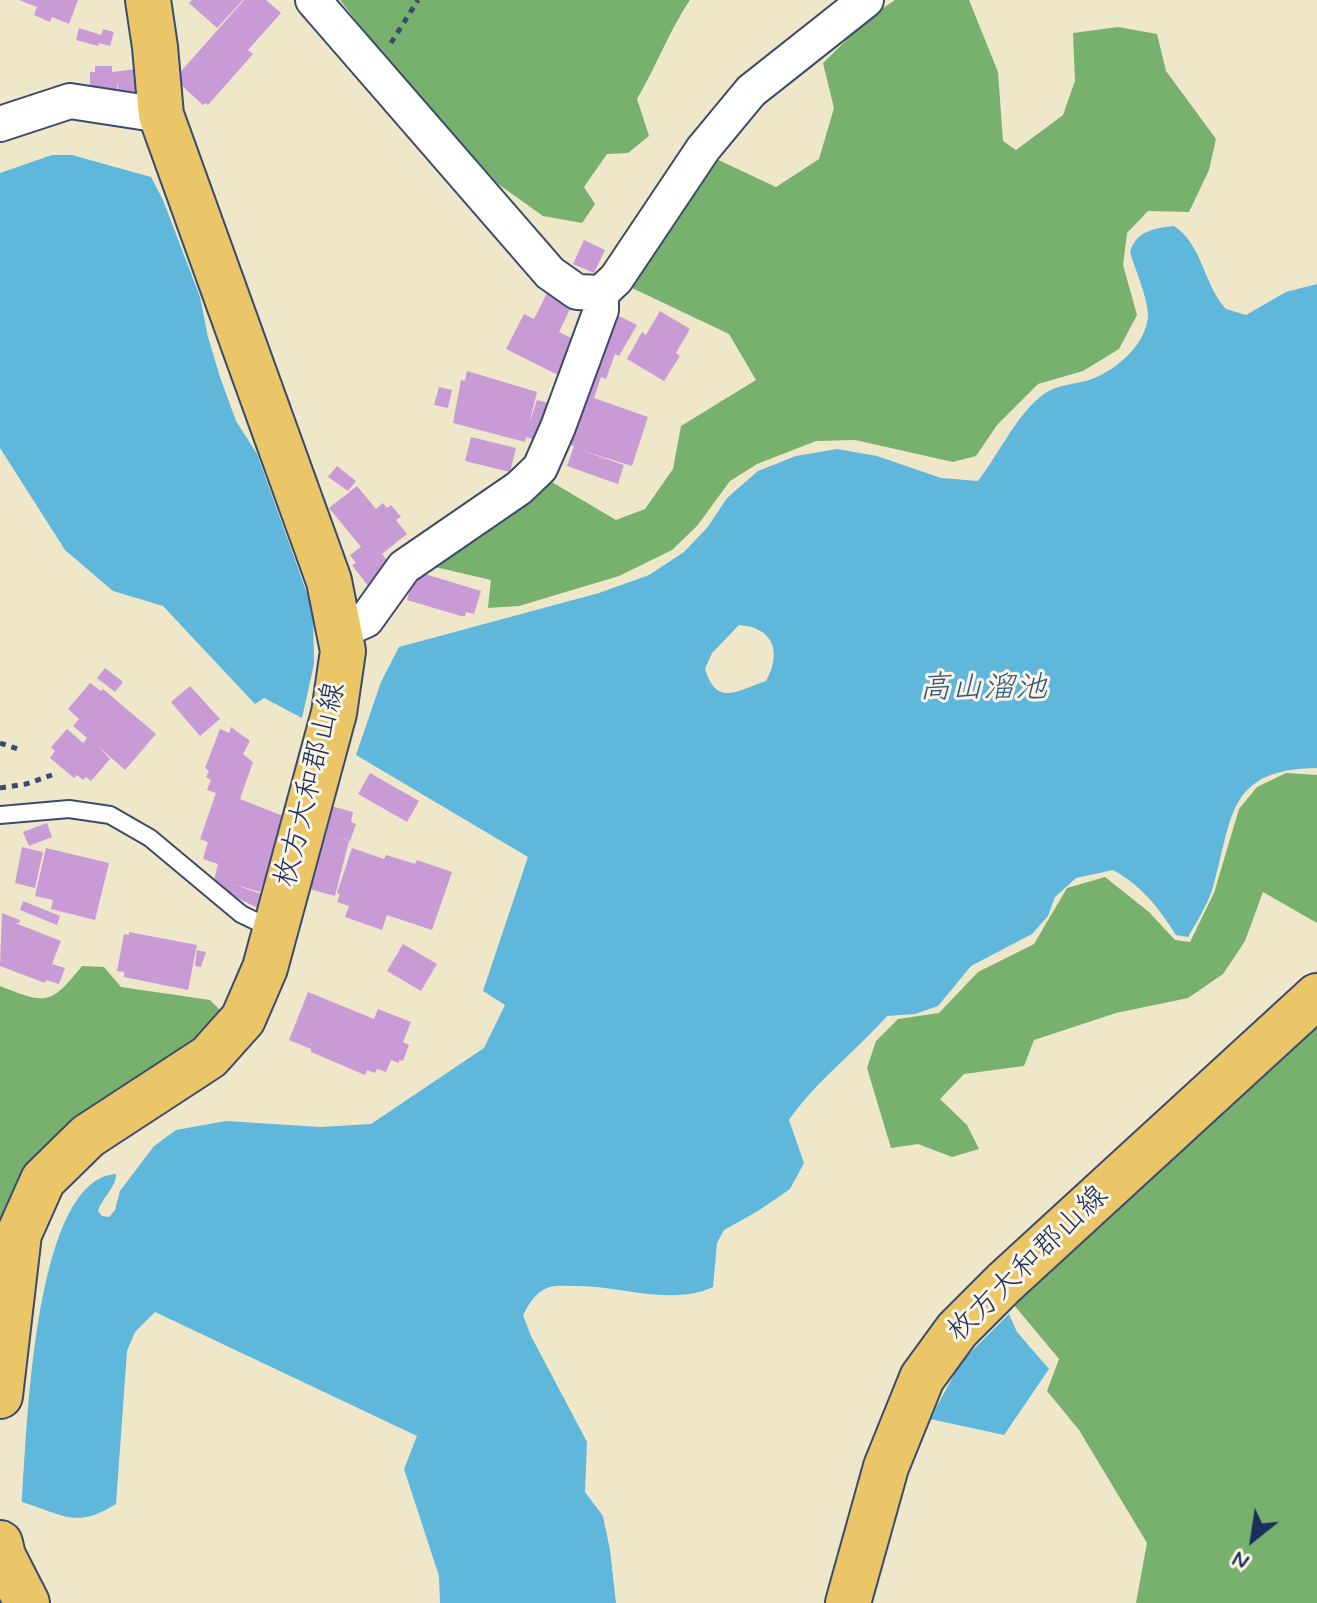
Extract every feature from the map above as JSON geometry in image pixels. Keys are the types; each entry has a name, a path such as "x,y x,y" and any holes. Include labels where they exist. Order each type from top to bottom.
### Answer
{"main road":[{"name":"枚方大和郡山線","path":"1,1377 19,1234 43,1180 88,1136 209,1057 243,1019 265,968 334,713 343,651 329,581 161,115 148,0"},
{"name":"枚方大和郡山線","path":"848,1603 886,1467 922,1378 957,1330 1004,1283 1317,996"},
{"path":"0,1543 3,1556 27,1603"}],"street":[{"path":"313,0 550,273 577,292 601,293 616,279 703,149 751,91 866,0"},
{"path":"0,124 70,101 161,115"},
{"path":"339,632 366,620 404,567 519,488 540,468 601,310 601,293"}],"lane":[{"path":"0,815 69,809 110,815 150,838 241,914 275,930"}],"path":[{"path":"375,71 418,0"},
{"path":"0,743 18,749"},
{"path":"0,788 26,784 52,775"}],"green space":[{"path":"340,0 690,0 637,99 649,136 628,153 607,154 584,187 595,204 582,223 543,216 498,184 388,61"},
{"path":"895,0 969,0 998,72 1003,141 1016,150 1063,115 1075,81 1073,33 1118,27 1157,34 1166,71 1216,139 1209,170 1189,212 1148,211 1127,233 1123,265 1137,315 1119,349 1083,371 1038,384 997,425 976,456 953,462 855,440 816,441 757,464 730,481 697,526 672,550 619,576 519,606 488,608 491,580 422,564 545,478 616,520 645,509 673,469 681,426 756,380 729,334 630,287 710,156 776,187 819,159 834,108 823,63 870,17"},
{"path":"1286,773 1317,775 1317,923 1263,892 1245,941 1223,974 1188,998 1116,1013 1034,1040 1024,1066 964,1074 940,1099 967,1125 979,1149 952,1157 918,1144 891,1148 867,1068 876,1041 898,1019 939,1013 978,972 1034,944 1067,888 1105,877 1149,912 1175,940 1190,942 1214,893 1239,809 1257,787"},
{"path":"82,966 104,967 121,987 210,1000 223,1013 0,1247 0,986 28,996 46,998 62,989"},
{"path":"1317,970 1317,1603 1136,1603 1147,1543 1079,1430 1047,1391 1059,1359 1014,1305 1290,1046"}],"water":[{"path":"52,155 72,155 151,177 163,200 200,297 208,337 236,421 257,454 313,610 314,664 302,718 264,698 255,704 163,606 113,591 65,550 0,448 0,173"},
{"name":"高山溜池","path":"1174,226 1191,243 1212,288 1226,309 1246,315 1286,292 1317,284 1317,768 1265,777 1249,788 1238,802 1211,893 1188,937 1176,935 1149,898 1113,870 1076,878 1055,897 1048,916 1032,934 971,966 938,1006 915,1014 887,1016 811,1092 789,1120 804,1163 790,1189 724,1230 717,1243 713,1287 696,1293 662,1295 590,1286 556,1286 543,1290 533,1299 523,1315 587,1442 585,1492 603,1516 616,1603 440,1603 439,1576 404,1469 417,1436 155,1312 135,1332 127,1351 116,1504 80,1518 60,1515 22,1502 39,1316 51,1263 67,1218 88,1187 116,1174 98,1211 102,1216 109,1217 115,1210 120,1191 154,1146 176,1130 226,1121 320,1127 371,1124 484,1048 505,1005 483,991 528,857 356,755 381,682 399,647 599,593 649,575 684,552 707,528 727,498 758,471 796,456 837,449 877,456 941,478 978,481 1014,426 1040,397 1056,388 1107,372 1126,357 1141,339 1148,310 1130,252 1142,235","holes":["739,625 751,627 767,636 772,643 771,671 766,681 737,692 722,692 715,688 705,669 712,653"]},
{"path":"1009,1314 1017,1332 1049,1369 1004,1435 930,1419 961,1362"}],"building":[{"path":"19,0 78,0 69,24 52,17 50,22 34,15 37,7"},
{"path":"192,0 243,0 217,28 189,3"},
{"path":"244,0 266,0 281,13 248,50 253,54 208,105 203,105 178,82 180,79 177,76"},
{"path":"79,28 101,35 103,29 114,32 110,46 76,40"},
{"path":"95,66 112,66 112,72 137,69 139,94 119,95 117,81 117,93 90,93 90,72 95,72"},
{"path":"584,240 605,250 594,273 573,264"},
{"path":"547,293 572,305 559,332 581,343 564,378 506,349 524,314 534,319"},
{"path":"609,311 637,325 619,356 615,354 606,379 601,377 594,398 648,417 632,466 577,449 624,465 618,484 567,466 574,446 562,443"},
{"path":"660,311 690,329 676,353 680,356 664,381 627,359 642,332 646,335"},
{"path":"467,371 537,392 529,424 537,400 560,406 545,443 526,437 525,442 453,423 461,380 465,381"},
{"path":"439,387 452,390 448,408 434,405"},
{"path":"471,437 516,448 510,472 465,461"},
{"path":"337,466 356,481 348,491 328,477"},
{"path":"357,486 376,509 383,503 387,508 391,505 401,517 396,520 407,534 382,554 393,568 369,587 352,565 356,563 350,555 361,547 329,508"},
{"path":"415,571 481,591 474,614 466,612 465,616 461,616 407,600"},
{"path":"105,668 123,682 115,692 97,678"},
{"path":"90,683 101,691 103,689 156,734 125,770 99,747 110,759 91,781 77,775 74,778 50,758 55,751 51,747 67,729 83,743 87,738 73,726 79,719 68,709"},
{"path":"190,686 220,719 200,736 171,702"},
{"path":"231,727 250,741 243,754 253,762 240,799 288,818 260,892 233,884 264,895 258,908 225,892 214,880 218,864 203,859 208,842 200,839 216,793 207,790 211,780 206,777 209,771 205,768 220,729 229,733"},
{"path":"370,773 419,801 407,822 358,794"},
{"path":"327,805 353,812 351,822 356,824 350,841 333,836 349,841 335,896 306,888"},
{"path":"47,823 52,837 29,846 23,832"},
{"path":"22,847 43,852 35,888 15,883"},
{"path":"46,848 109,863 95,920 51,909 53,900 35,896"},
{"path":"352,848 384,859 386,855 415,864 417,860 452,872 432,930 387,915 382,930 345,917 349,906 337,902 340,894 337,893"},
{"path":"23,901 60,916 57,925 20,910"},
{"path":"2,913 20,920 15,923 61,941 52,964 65,968 59,984 46,980 45,983 0,966"},
{"path":"129,932 197,945 188,990 124,977 124,972 117,971 124,934 129,935"},
{"path":"403,944 437,964 421,991 387,971"},
{"path":"197,950 206,952 201,967 195,966"},
{"path":"308,992 374,1019 378,1009 411,1022 403,1042 409,1045 403,1061 391,1060 386,1072 367,1070 365,1075 289,1040"}]}
